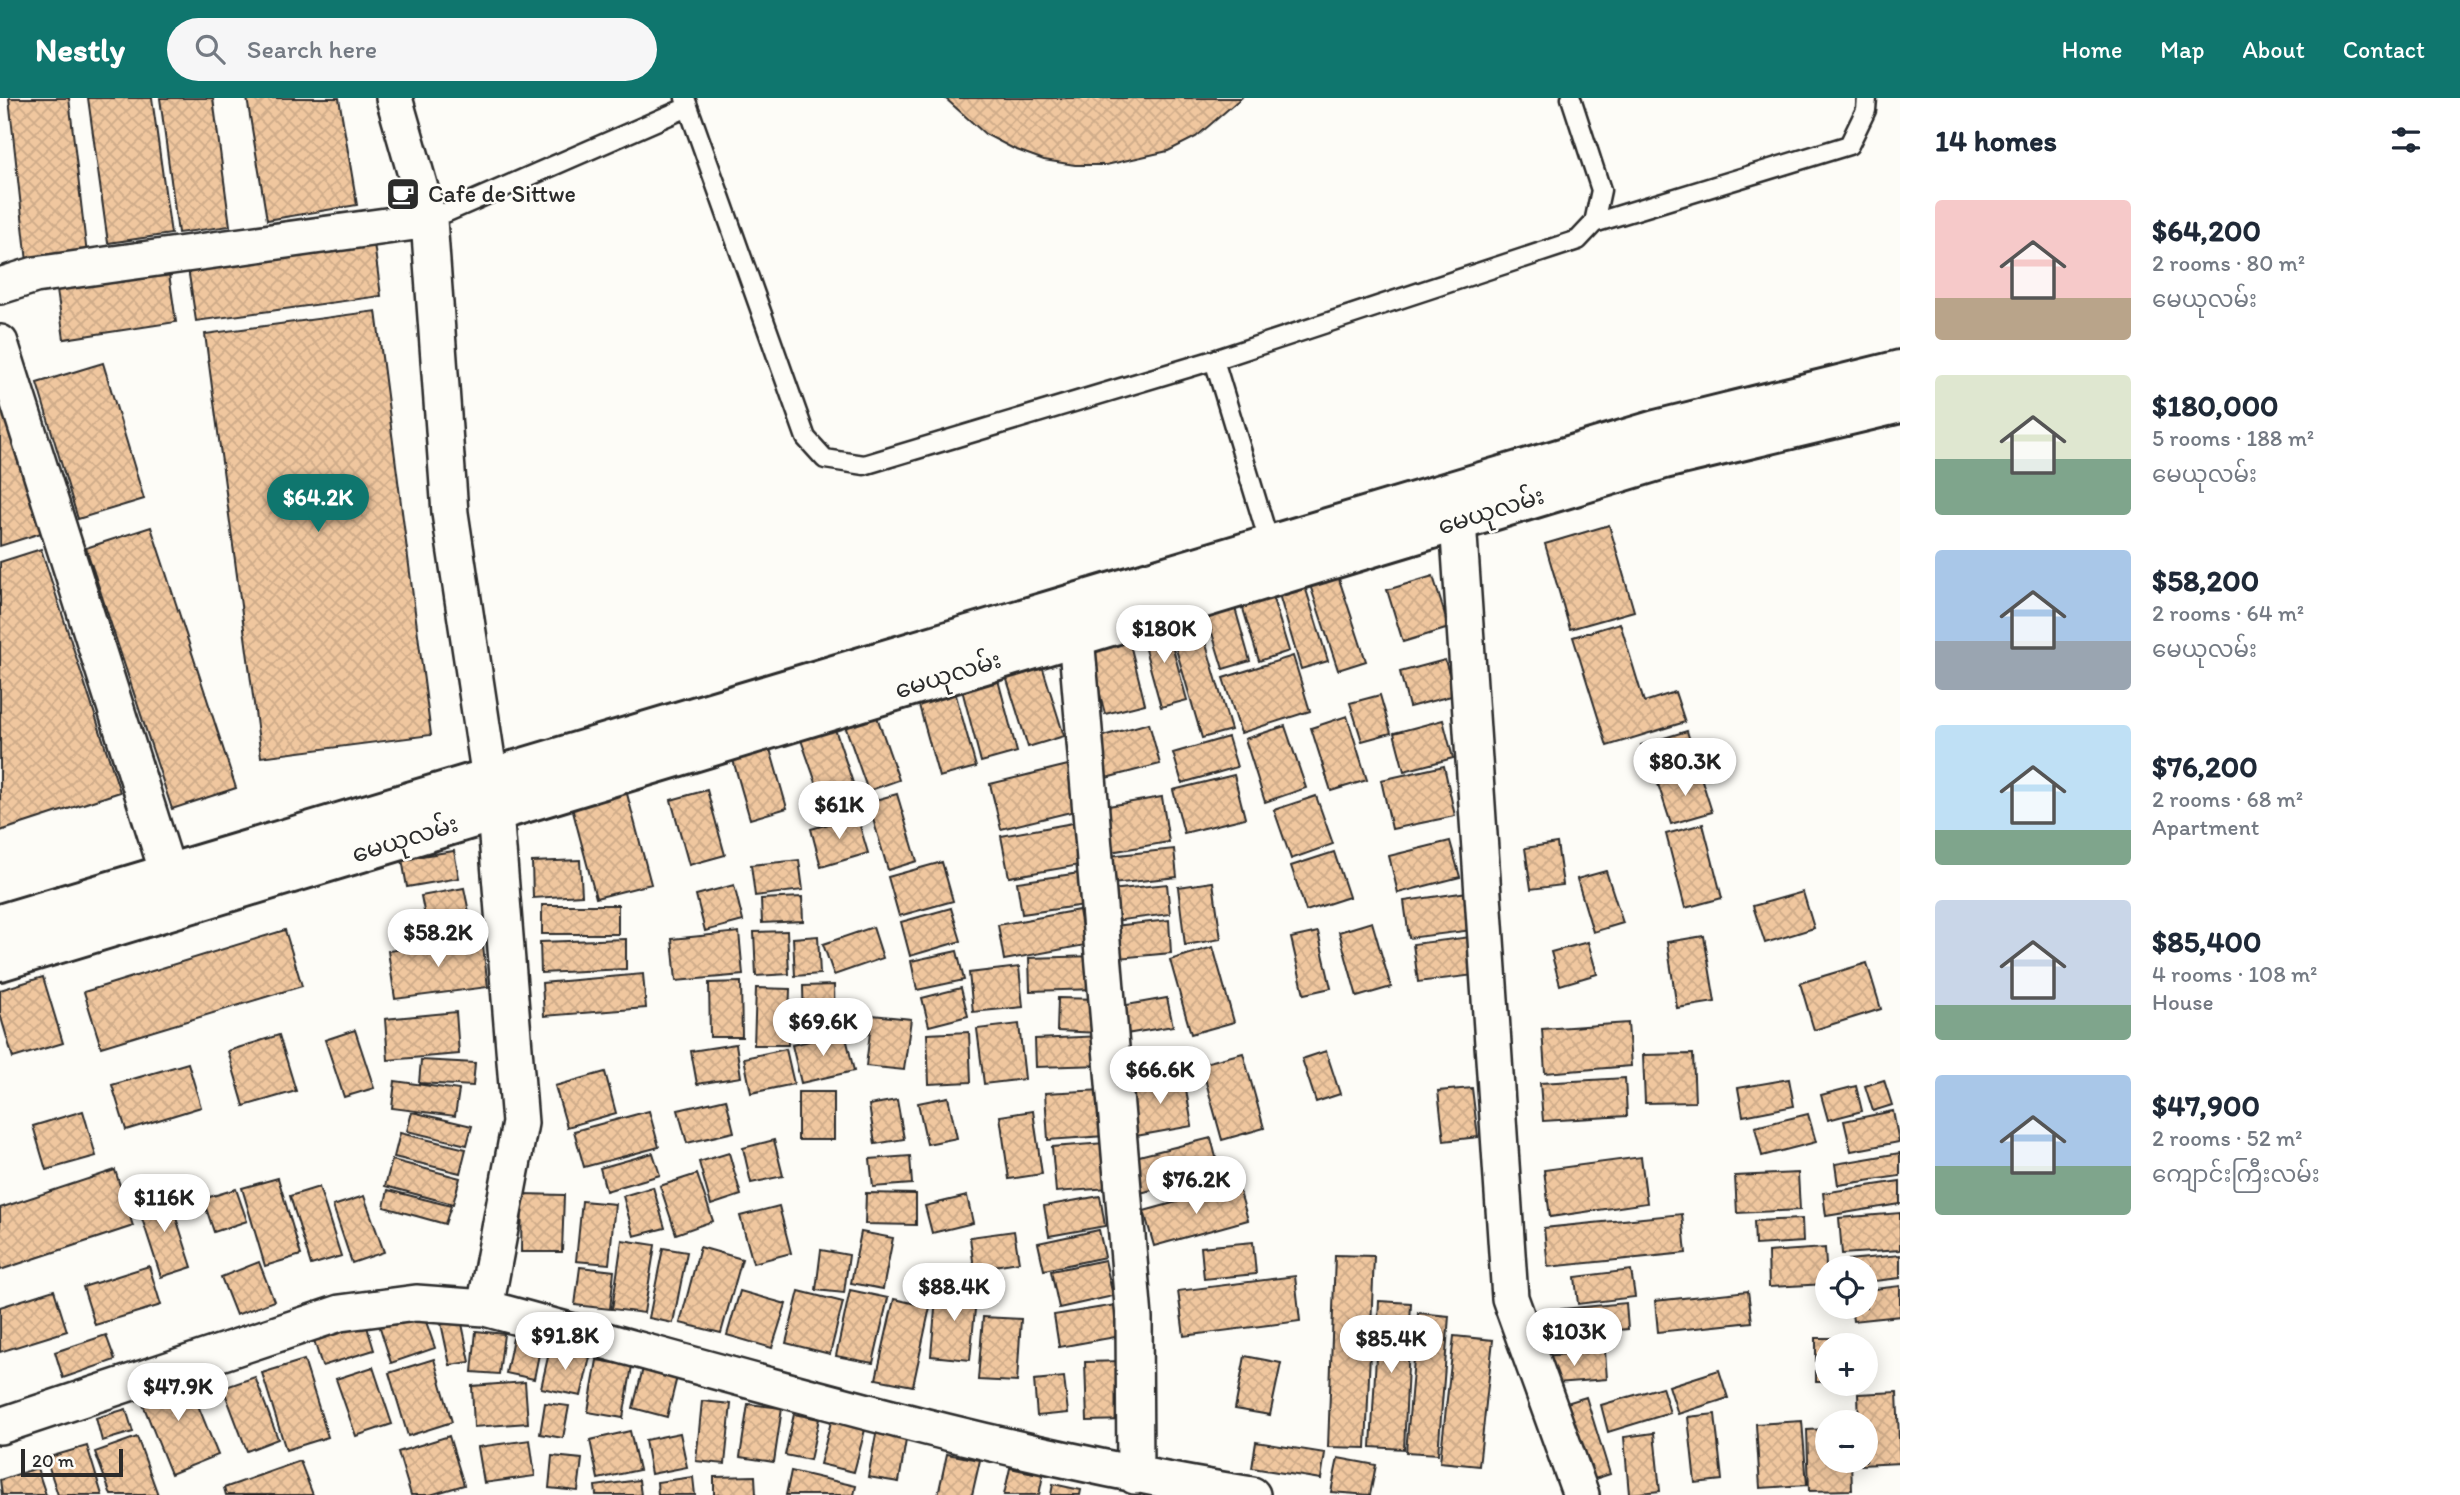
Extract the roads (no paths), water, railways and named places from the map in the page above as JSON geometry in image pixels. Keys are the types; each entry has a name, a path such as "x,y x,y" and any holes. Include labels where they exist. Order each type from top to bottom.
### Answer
{"main road":[{"name":"မေယုလမ်း","path":"0,961 492,795 1270,545 1656,430 1900,370"},
{"name":"မေယုလမ်း","path":"0,924 168,873 492,795 1076,636 1664,459 1900,403"}],"street":[{"path":"394,98 429,220 450,513 492,795 520,1123 485,1308"},
{"path":"0,286 35,275 429,220"},
{"path":"0,343 168,873"},
{"path":"1458,521 1510,1298 1581,1495"},
{"path":"1076,636 1134,1318 1135,1476"},
{"path":"0,1426 340,1313 416,1303 485,1308 897,1419 1135,1476 1252,1495"}],"lane":[{"path":"1571,98 1601,190 1594,223"},
{"path":"429,220 687,103 806,438 825,458 864,465 1214,360 1578,240 1594,223 1849,145 1866,110 1867,98"},
{"path":"1214,360 1270,545"}],"place":[{"name":"Cafe de Sittwe","path":"403,194"}]}
